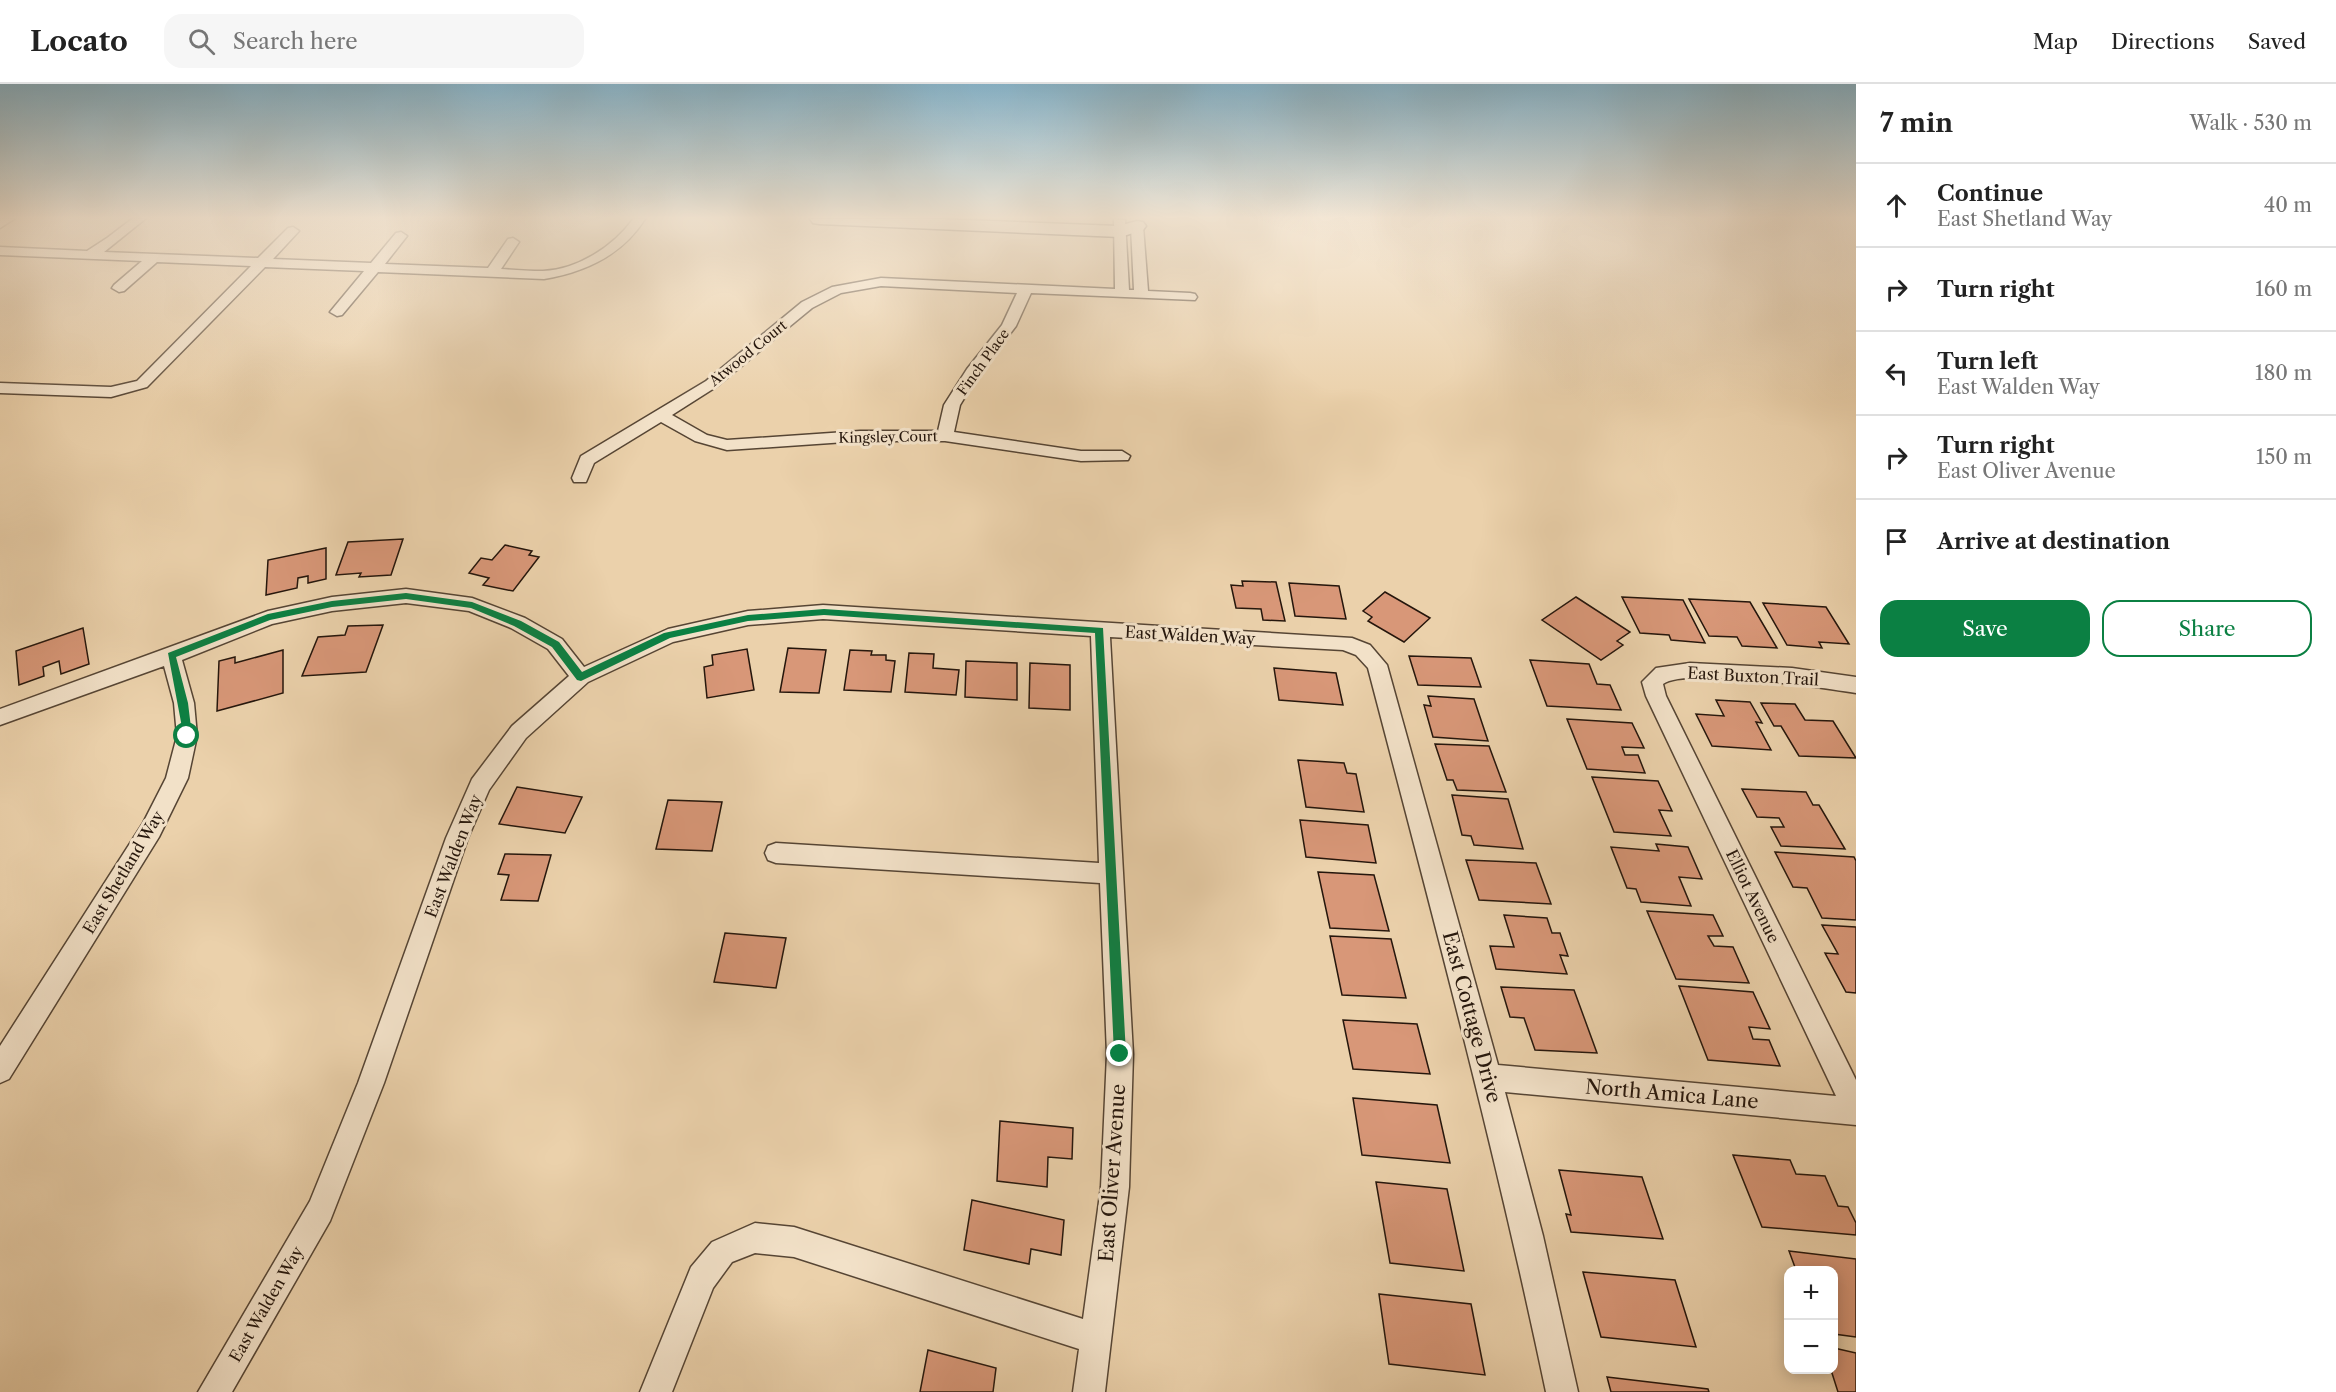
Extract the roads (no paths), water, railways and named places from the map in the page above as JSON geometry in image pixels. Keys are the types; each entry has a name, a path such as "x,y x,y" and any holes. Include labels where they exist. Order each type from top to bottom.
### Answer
{"street":[{"path":"118,288 128,280"},
{"path":"0,388 111,392 142,384 245,280"},
{"path":"337,312 364,280"},
{"path":"1122,294 1123,280"},
{"path":"1138,280 1142,295"},
{"name":"Atwood Court","path":"580,478 587,460 711,384 807,305 837,290 881,282 1190,297"},
{"name":"Finch Place","path":"945,436 952,405 972,372 1009,326 1026,289"},
{"name":"Kingsley Court","path":"661,415 701,438 727,445 860,436 945,436 1081,456 1122,456"},
{"path":"0,717 171,656 268,618 332,604 406,596 472,605 518,623 555,645 581,677"},
{"name":"East Walden Way","path":"214,1392 320,1212 371,1083 457,838 480,785 519,732 581,677 668,636 748,618 824,612 1345,643 1363,650"},
{"name":"East Oliver Avenue","path":"1089,1392 1115,1187 1120,1054 1100,630"},
{"name":"East Cottage Drive","path":"1363,650 1377,665 1488,1077 1528,1236 1562,1392"},
{"name":"East Shetland Way","path":"0,1070 152,830 177,778 187,736 183,703 171,656"},
{"name":"East Buxton Trail","path":"1652,682 1663,673 1690,670 1792,676 1856,685"},
{"name":"Elliot Avenue","path":"1652,682 1656,696 1856,1110"},
{"path":"776,853 1111,874"},
{"name":"North Amica Lane","path":"1488,1077 1856,1110"},
{"path":"656,1392 702,1278 722,1252 755,1238 794,1242 1097,1338"}]}
